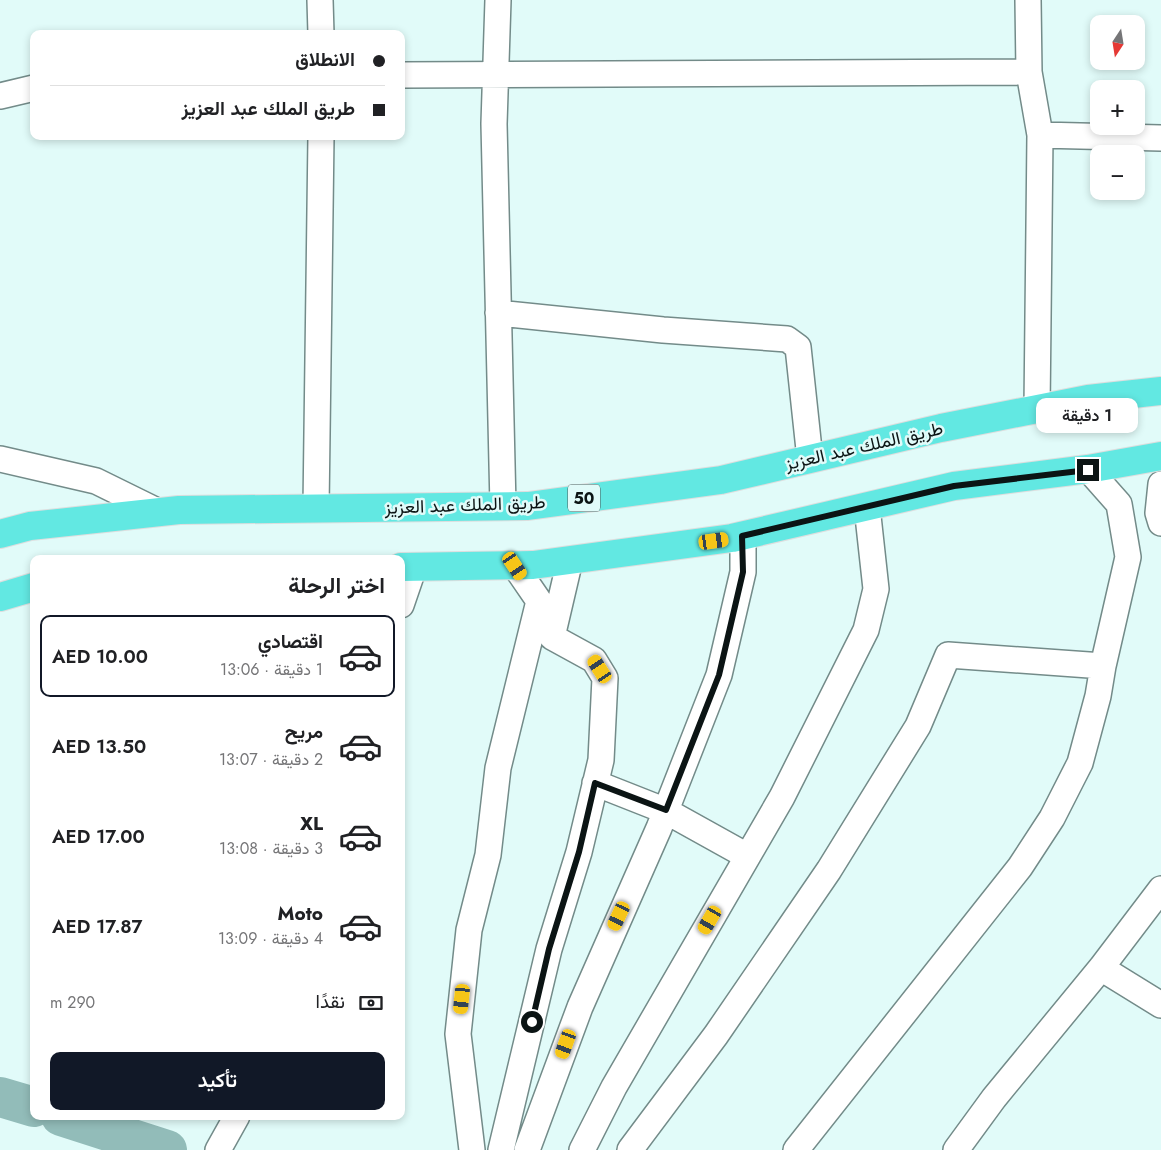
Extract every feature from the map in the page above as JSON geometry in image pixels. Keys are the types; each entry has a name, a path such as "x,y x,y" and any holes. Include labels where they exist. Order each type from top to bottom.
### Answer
{"highway":[{"name":"طريق الملك عبد العزيز","path":"0,534 30,526 179,510 528,506 721,480 941,428 1088,399 1161,391"},
{"path":"408,567 532,566 742,536 954,486 1088,470 1161,456"},
{"path":"0,597 30,588"}],"street":[{"path":"320,0 321,30"},
{"path":"498,0 494,124 503,506"},
{"path":"1028,0 1029,72 1040,135 1037,409"},
{"path":"405,75 1029,72"},
{"path":"0,96 30,89"},
{"path":"1040,135 1161,138"},
{"path":"316,508 321,140"},
{"path":"498,313 663,330 786,339 798,347 810,459"},
{"path":"0,459 96,481 158,512"},
{"path":"796,1150 1020,867 1052,818 1080,764 1098,696 1128,557 1119,504 1088,470"},
{"path":"1161,484 1158,513 1161,523"},
{"path":"582,1150 614,1087 782,797 866,630 876,590 867,507"},
{"path":"527,1150 580,1007 666,810 719,675 743,572 742,536"},
{"path":"501,1150 549,949 579,852 601,760 605,678 594,660 552,637 570,560"},
{"path":"472,1150 458,1034 469,930 488,855 498,768 539,601 515,566"},
{"path":"405,583 408,567"},
{"path":"630,1150 716,1035 830,870 918,726 948,654 1103,666"},
{"path":"595,783 666,810 747,856"},
{"path":"956,1150 994,1098 1101,968 1161,889"},
{"path":"1101,968 1161,1005"},
{"path":"218,1150 235,1120"}],"waterway":[{"path":"0,1097 30,1106"},
{"path":"73,1120 167,1150"}],"route":[{"path":"532,1022 549,949 579,852 595,783 666,810 719,675 743,572 742,536 954,486 1088,470"}]}
